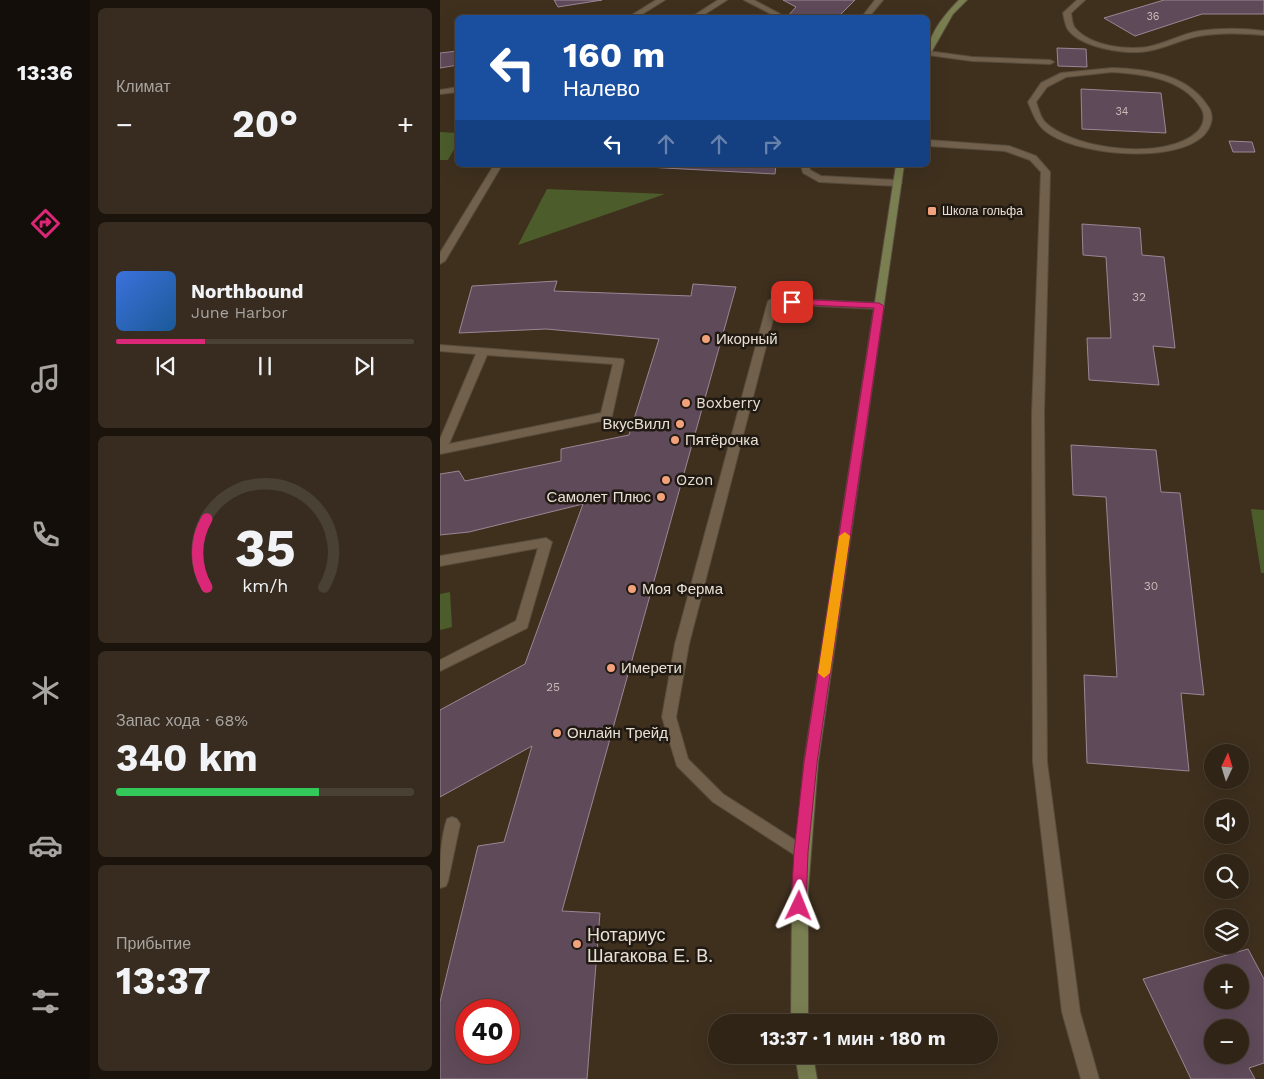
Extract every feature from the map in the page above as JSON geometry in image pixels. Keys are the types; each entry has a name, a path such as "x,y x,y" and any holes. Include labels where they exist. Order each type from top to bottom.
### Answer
{"street":[{"path":"930,48 950,13 963,0"},
{"path":"799,1014 797,960 801,852 812,754 900,167"},
{"path":"806,1064 808,1079"}],"lane":[{"path":"634,15 660,0"},
{"path":"698,15 724,0"},
{"path":"748,0 776,14 775,15"},
{"path":"866,15 879,0"},
{"path":"1081,0 1067,13 1070,26 1083,38 1131,60 1160,77 1185,87 1201,99 1209,113 1208,122 1198,135 1179,146 1139,152 1102,150 1065,139 1040,123 1032,102 1044,85 1064,75 1112,70 1131,60 1146,49 1191,35 1219,31 1264,33"},
{"path":"930,52 972,59 1050,62"},
{"path":"440,92 455,90"},
{"path":"930,143 1006,148 1033,158 1046,172 1038,413 1040,762 1071,1012 1090,1079"},
{"path":"440,261 497,167"},
{"path":"805,167 806,171 819,180 897,183"},
{"path":"801,852 718,798 682,762 669,717 682,644 773,301 879,306"},
{"path":"440,348 619,361 606,416 440,450"},
{"path":"440,450 483,351"},
{"path":"440,561 546,542 522,624 440,666"},
{"path":"440,881 452,824"}],"green space":[{"path":"440,132 455,133 455,148 448,160 440,160"},
{"path":"547,189 665,194 518,245"},
{"path":"1251,509 1264,510 1264,573 1261,573"},
{"path":"450,592 452,627 440,630 440,594"}],"building":[{"path":"554,0 602,0 558,7"},
{"path":"783,0 855,0 840,15 789,15 796,7"},
{"path":"1164,0 1264,0 1264,14 1202,14 1135,36 1104,18"},
{"path":"1057,48 1086,49 1087,67 1058,66"},
{"path":"455,51 455,66 440,68 440,53"},
{"path":"1081,89 1161,93 1166,133 1082,129"},
{"path":"1229,141 1252,142 1255,152 1233,152"},
{"path":"647,167 776,167 775,174"},
{"path":"1082,224 1140,228 1142,255 1164,257 1175,348 1153,346 1159,385 1089,380 1087,338 1111,338 1106,257 1083,255"},
{"path":"557,281 554,291 691,296 693,284 736,287 562,911 600,913 587,1079 440,1079 440,1002 478,846 504,842 532,746 440,797 440,710 525,664 583,504 469,532 440,535 440,474 459,471 465,481 561,461 561,449 629,435 659,339 546,329 459,333 472,286"},
{"path":"1071,445 1156,450 1161,492 1180,493 1204,695 1181,693 1189,771 1087,763 1084,675 1117,677 1106,497 1073,495"},
{"path":"1249,951 1264,979 1264,1063 1249,1068 1255,1079 1191,1079 1143,979 1230,954 1249,954"}],"slow traffic":[{"path":"824,673 845,536"}],"place":[{"name":"Школа гольфа","path":"932,211"},
{"name":"Икорный","path":"706,339"},
{"name":"Boxberry","path":"686,403"},
{"name":"ВкусВилл","path":"680,424"},
{"name":"Пятёрочка","path":"675,440"},
{"name":"Ozon","path":"666,480"},
{"name":"Самолет Плюс","path":"661,497"},
{"name":"Моя Ферма","path":"632,589"},
{"name":"Имерети","path":"611,668"},
{"name":"Онлайн Трейд","path":"557,733"},
{"name":"Нотариус Шагакова Е. В.","path":"577,944"}],"route":[{"path":"792,302 879,306 811,763 801,852 799,906"}]}
